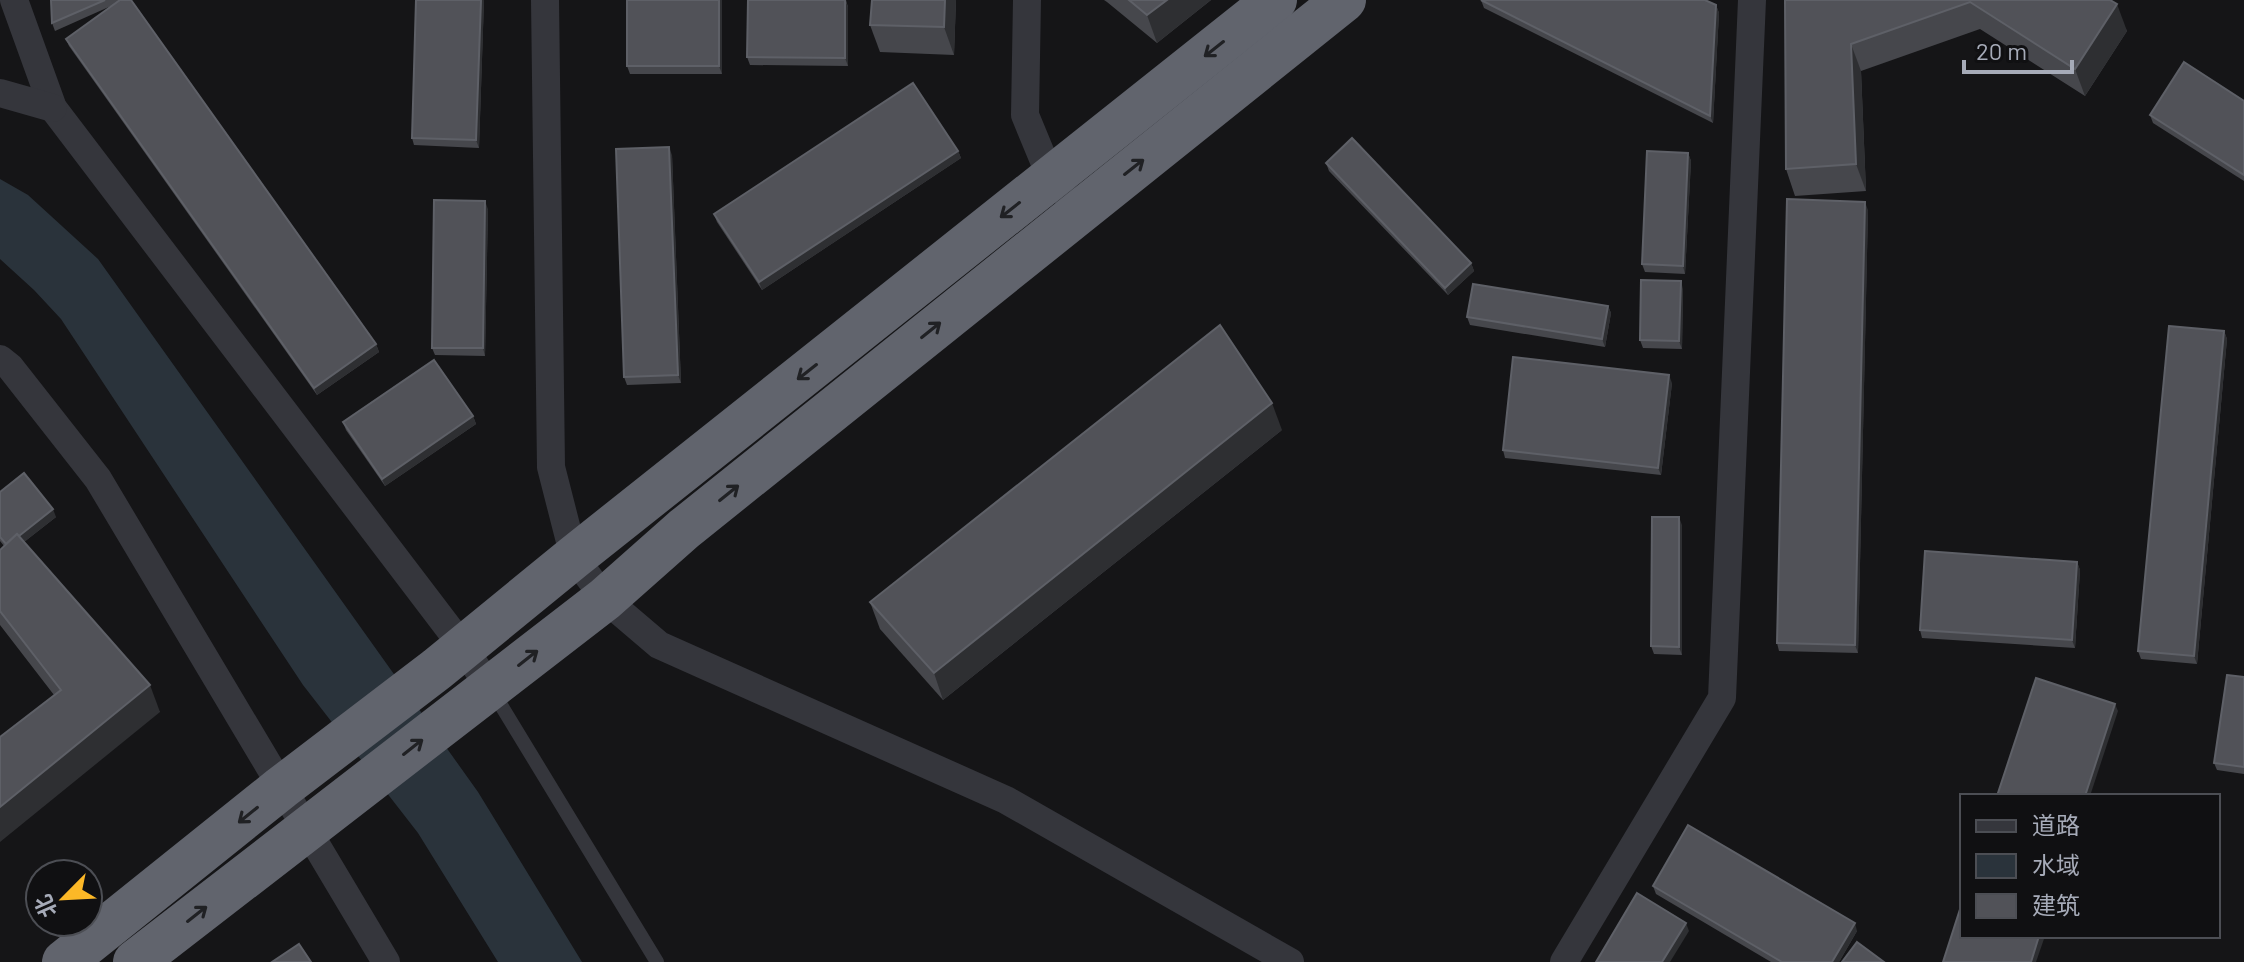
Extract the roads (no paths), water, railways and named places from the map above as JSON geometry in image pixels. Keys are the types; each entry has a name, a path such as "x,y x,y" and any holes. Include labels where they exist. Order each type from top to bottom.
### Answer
{"highway":[{"path":"64,962 1275,0"},
{"path":"135,962 605,599 684,529 1344,0"}],"street":[{"path":"14,0 53,108 478,697"},
{"path":"545,0 551,467 574,557 605,599 659,645 1006,800 1290,962"},
{"path":"1027,0 1025,115 1051,178 1078,211"},
{"path":"1564,962 1722,698 1752,0"},
{"path":"0,93 53,108"},
{"path":"3,367 98,479 386,962"}],"lane":[{"path":"478,697 657,962"}],"water":[{"path":"0,179 28,195 98,259 478,792 582,962 498,962 418,833 303,685 61,319 0,259"}]}
